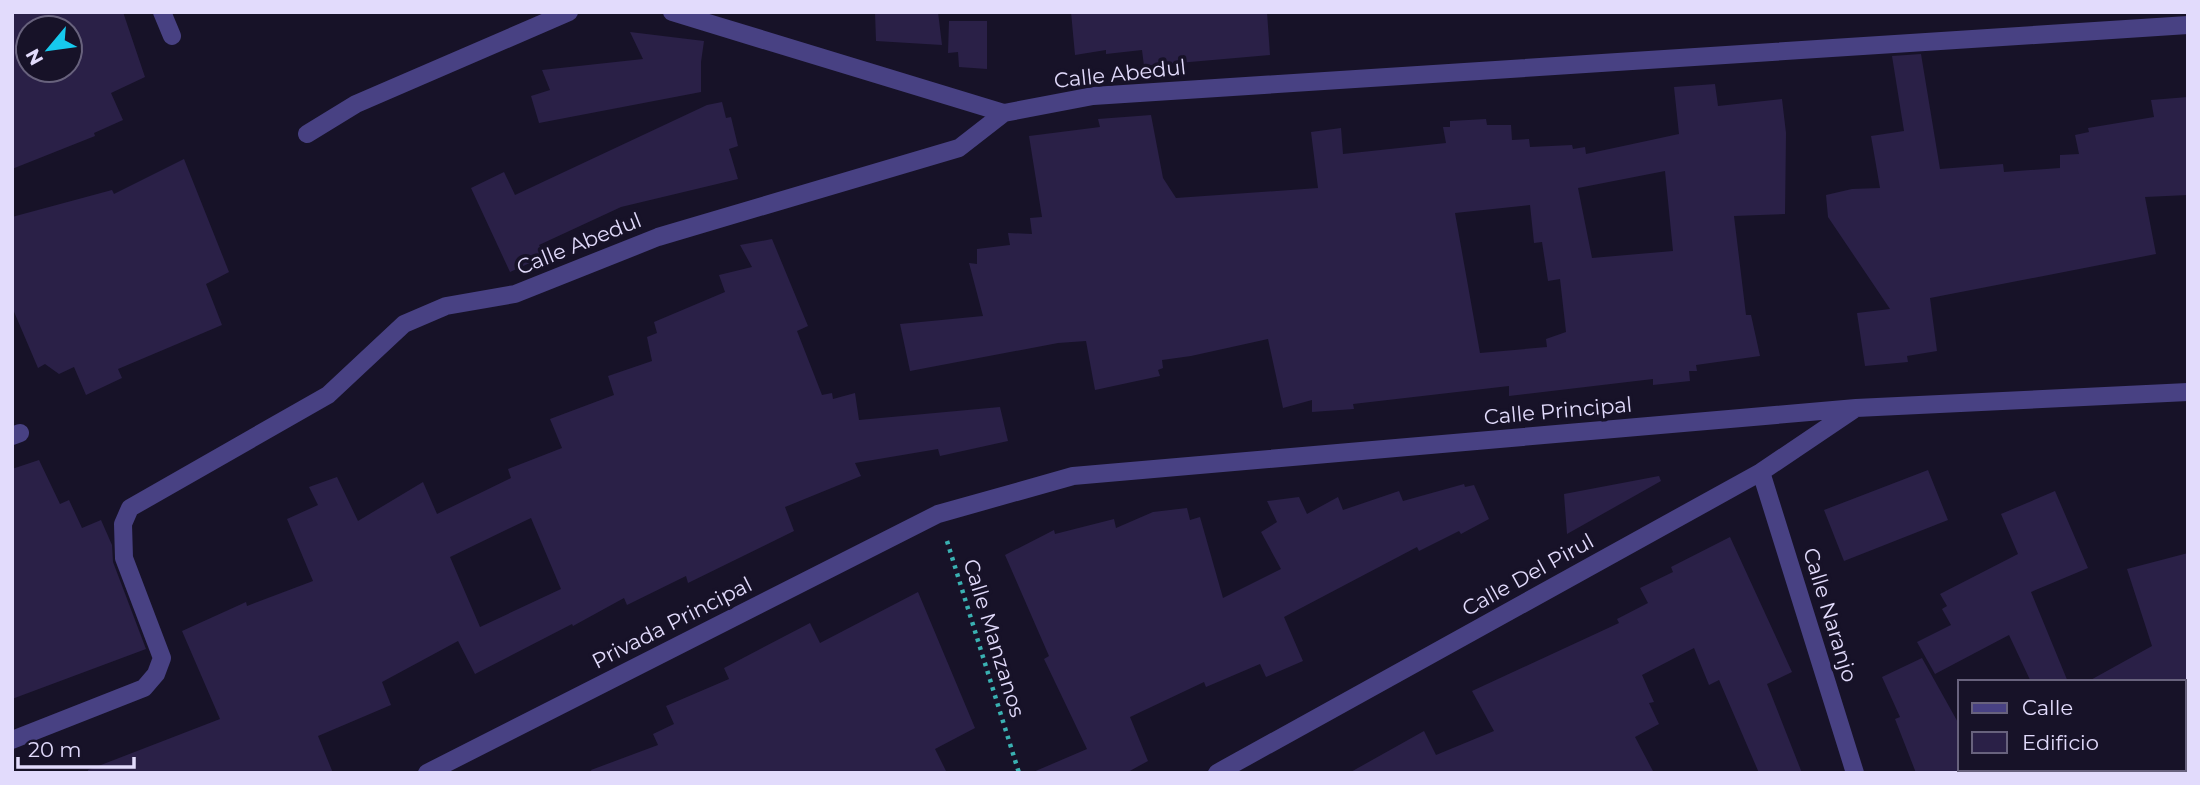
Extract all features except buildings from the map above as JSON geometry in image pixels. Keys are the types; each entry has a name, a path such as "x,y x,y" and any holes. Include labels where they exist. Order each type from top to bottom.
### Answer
{"street":[{"path":"162,12 172,36"},
{"path":"307,134 356,104 569,12"},
{"path":"672,12 1004,113"},
{"name":"Calle Abedul","path":"12,740 144,688 156,674 162,657 124,558 123,524 130,508 328,394 404,324 446,306 514,294 658,237 960,148 1004,113 1094,96 2188,25"},
{"name":"Calle Principal","path":"939,514 1073,476 1856,408 2188,392"},
{"name":"Calle Del Pirul","path":"1217,773 1761,471 1856,408"},
{"name":"Calle Naranjo","path":"1761,471 1855,773"},
{"name":"Privada Principal","path":"426,773 939,514"}],"path":[{"name":"Calle Manzanos","path":"939,514 1018,773"}]}
